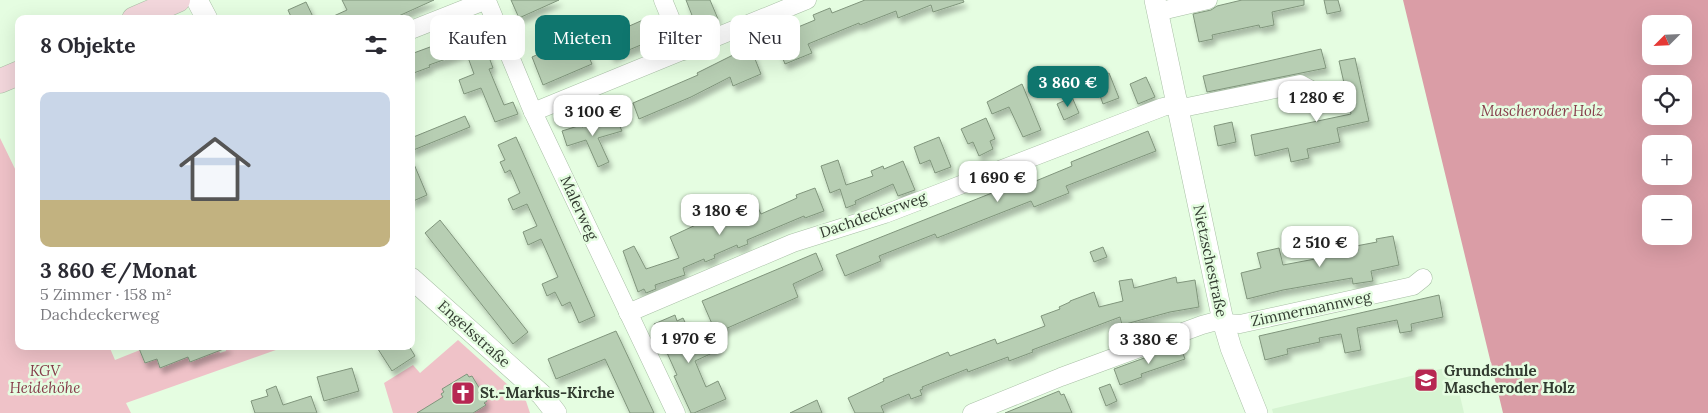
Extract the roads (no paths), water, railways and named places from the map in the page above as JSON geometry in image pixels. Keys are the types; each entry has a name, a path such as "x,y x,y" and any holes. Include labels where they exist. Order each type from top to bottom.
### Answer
{"main road":[{"path":"143,15 178,0"},
{"path":"0,81 15,74"}],"street":[{"path":"197,0 205,15"},
{"path":"415,28 487,0"},
{"name":"Malerweg","path":"487,0 534,112 676,413"},
{"path":"663,0 669,15"},
{"path":"720,35 807,0"},
{"name":"Nietzschestraße","path":"1208,0 1156,6 1223,322 1231,348 1257,413"},
{"path":"534,112 660,60"},
{"path":"1177,104 1187,107 1300,84 1316,92"},
{"name":"Dachdeckerweg","path":"628,313 793,243 885,214 1163,107 1177,104"},
{"name":"Zimmermannweg","path":"972,413 1061,377 1213,322 1240,324 1412,286 1423,278"},
{"name":"Engelsstraße","path":"415,282 542,395 556,413"}],"place":[{"name":"Grundschule Mascheroder Holz","path":"1426,380"},
{"name":"St.-Markus-Kirche","path":"463,393"}],"park label":[{"name":"Mascheroder Holz","path":"1542,111"},
{"name":"KGV Heidehöhe","path":"45,380"}]}
